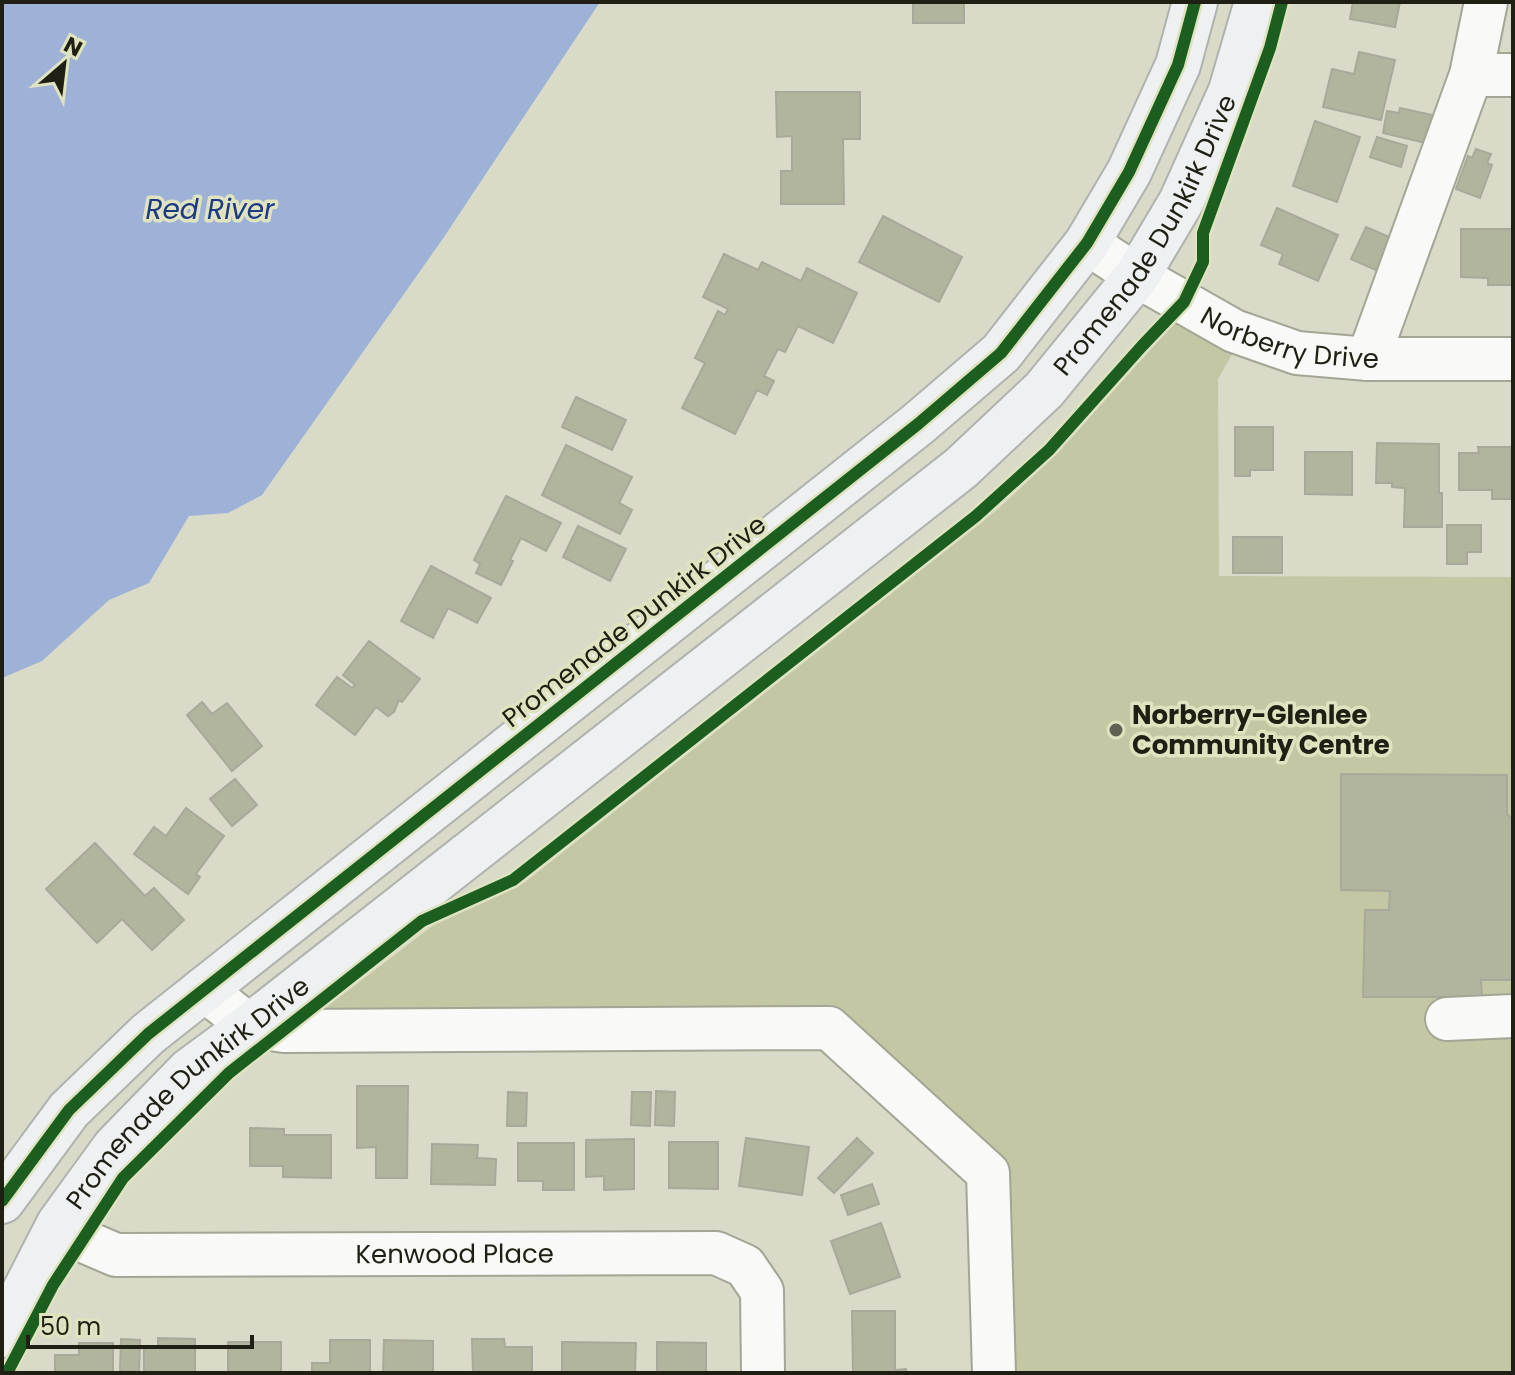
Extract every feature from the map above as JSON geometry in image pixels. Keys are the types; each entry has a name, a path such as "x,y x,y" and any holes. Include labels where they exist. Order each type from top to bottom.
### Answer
{"main road":[{"name":"Promenade Dunkirk Drive","path":"2,1201 69,1110 148,1034 918,424 1001,353 1087,243 1129,172 1178,65 1195,2"},
{"name":"Promenade Dunkirk Drive","path":"2,1335 59,1224 115,1147 189,1071 961,468 1044,390 1137,276 1181,202 1231,91 1257,2"}],"street":[{"path":"1368,359 1471,75 1486,2"},
{"path":"1471,75 1513,75"},
{"name":"Norberry Drive","path":"1087,243 1137,276 1234,331 1297,353 1368,359 1513,359"},
{"path":"203,989 250,1026 284,1031 829,1028 988,1173 994,1373"},
{"path":"1447,1019 1513,1016"},
{"name":"Kenwood Place","path":"59,1224 81,1240 116,1255 716,1253 745,1266 762,1291 763,1373"}],"green space":[{"name":"Norberry-Glenlee Community Centre","path":"1183,314 1238,344 1218,379 1219,576 1513,577 1513,1373 994,1373 993,1169 831,1020 284,1031 333,1002 435,924 525,882 997,510 1045,465"}],"water":[{"name":"Red River","path":"2,2 600,2 442,240 262,495 228,513 189,516 149,583 109,600 42,661 2,678"}],"building":[{"path":"913,2 964,2 964,23 913,23"},
{"path":"1353,2 1400,2 1395,27 1350,19"},
{"path":"1359,52 1395,60 1381,120 1323,107 1332,69 1354,74"},
{"path":"776,92 860,92 860,139 843,139 844,204 781,204 781,171 792,171 792,136 777,137"},
{"path":"1400,108 1432,115 1426,143 1383,133 1387,111 1399,113"},
{"path":"1315,121 1360,137 1337,202 1293,186"},
{"path":"1377,137 1407,146 1401,167 1370,157"},
{"path":"1476,149 1491,154 1487,163 1492,165 1480,198 1456,189 1468,156 1472,158"},
{"path":"1277,208 1338,235 1318,281 1279,264 1283,254 1261,245"},
{"path":"883,216 962,257 939,302 859,262"},
{"path":"1366,227 1394,239 1380,272 1351,259"},
{"path":"1461,229 1513,229 1513,285 1488,285 1488,278 1461,277"},
{"path":"724,254 758,270 762,262 801,281 807,268 857,293 833,343 798,326 785,352 778,349 764,376 774,381 767,395 757,390 735,434 682,408 705,363 695,358 718,311 725,315 728,309 703,297"},
{"path":"576,397 626,420 612,450 562,427"},
{"path":"1235,427 1273,427 1273,470 1250,470 1250,476 1235,476"},
{"path":"1377,443 1439,444 1442,527 1404,527 1405,488 1392,487 1392,483 1376,483"},
{"path":"566,445 632,477 619,503 632,510 620,534 542,495"},
{"path":"1478,447 1511,447 1511,499 1492,499 1492,490 1459,490 1459,453 1479,453"},
{"path":"1305,452 1352,452 1352,495 1305,494"},
{"path":"506,496 561,523 546,551 521,538 501,585 476,573 480,564 474,560"},
{"path":"1447,525 1481,525 1481,552 1467,552 1467,564 1447,564"},
{"path":"578,526 626,549 610,581 563,557"},
{"path":"1233,537 1282,537 1282,573 1233,573"},
{"path":"431,566 491,598 477,623 448,608 433,638 401,621"},
{"path":"369,641 420,679 402,702 399,700 394,712 388,716 376,707 355,735 316,705 337,677 352,688 355,685 343,675"},
{"path":"202,702 212,714 227,703 262,746 232,771 187,715"},
{"path":"1341,774 1507,775 1507,814 1513,820 1513,980 1481,980 1482,997 1363,997 1365,910 1389,910 1390,891 1341,890"},
{"path":"235,779 257,805 232,826 210,799"},
{"path":"186,808 224,836 196,874 200,877 188,894 134,854 154,827 166,836"},
{"path":"95,843 145,896 154,888 184,920 152,950 122,919 97,943 46,889"},
{"path":"357,1086 408,1086 407,1178 376,1178 376,1147 357,1148"},
{"path":"656,1091 675,1092 674,1126 655,1125"},
{"path":"508,1092 527,1093 526,1126 507,1126"},
{"path":"632,1092 651,1092 650,1126 631,1125"},
{"path":"250,1128 284,1129 284,1135 331,1135 331,1178 283,1177 283,1166 250,1166"},
{"path":"746,1138 809,1147 802,1195 739,1186"},
{"path":"857,1138 873,1153 834,1193 818,1178"},
{"path":"634,1139 634,1189 604,1190 604,1176 586,1177 586,1140"},
{"path":"669,1142 718,1142 718,1189 669,1188"},
{"path":"518,1143 574,1143 574,1190 543,1190 543,1181 518,1181"},
{"path":"432,1144 478,1145 477,1158 496,1159 495,1185 431,1184"},
{"path":"872,1184 879,1204 848,1215 841,1195"},
{"path":"881,1223 900,1277 850,1294 831,1241"},
{"path":"852,1311 895,1311 895,1370 906,1369 906,1373 853,1373"},
{"path":"158,1338 195,1339 195,1373 144,1373 144,1346 158,1346"},
{"path":"121,1339 140,1340 139,1372 120,1371"},
{"path":"472,1339 504,1339 505,1347 532,1347 532,1373 473,1373"},
{"path":"330,1340 370,1340 370,1373 312,1373 312,1363 330,1363"},
{"path":"384,1340 433,1341 433,1373 383,1373"},
{"path":"228,1342 281,1342 281,1373 228,1373"},
{"path":"562,1342 636,1343 635,1373 562,1373"},
{"path":"657,1342 706,1343 706,1373 657,1373"},
{"path":"79,1343 113,1343 113,1373 55,1373 55,1355 79,1355"}],"cycle path":[{"path":"2,1201 69,1110 148,1034 918,424 1001,353 1087,243 1129,172 1178,65 1195,2"},
{"path":"7,1373 53,1285 123,1178 229,1073 422,921 513,880 976,516 1049,450 1184,302 1203,262 1203,233 1270,48 1282,2"}],"place":[{"name":"Norberry-Glenlee Community Centre","path":"1116,730"}]}
